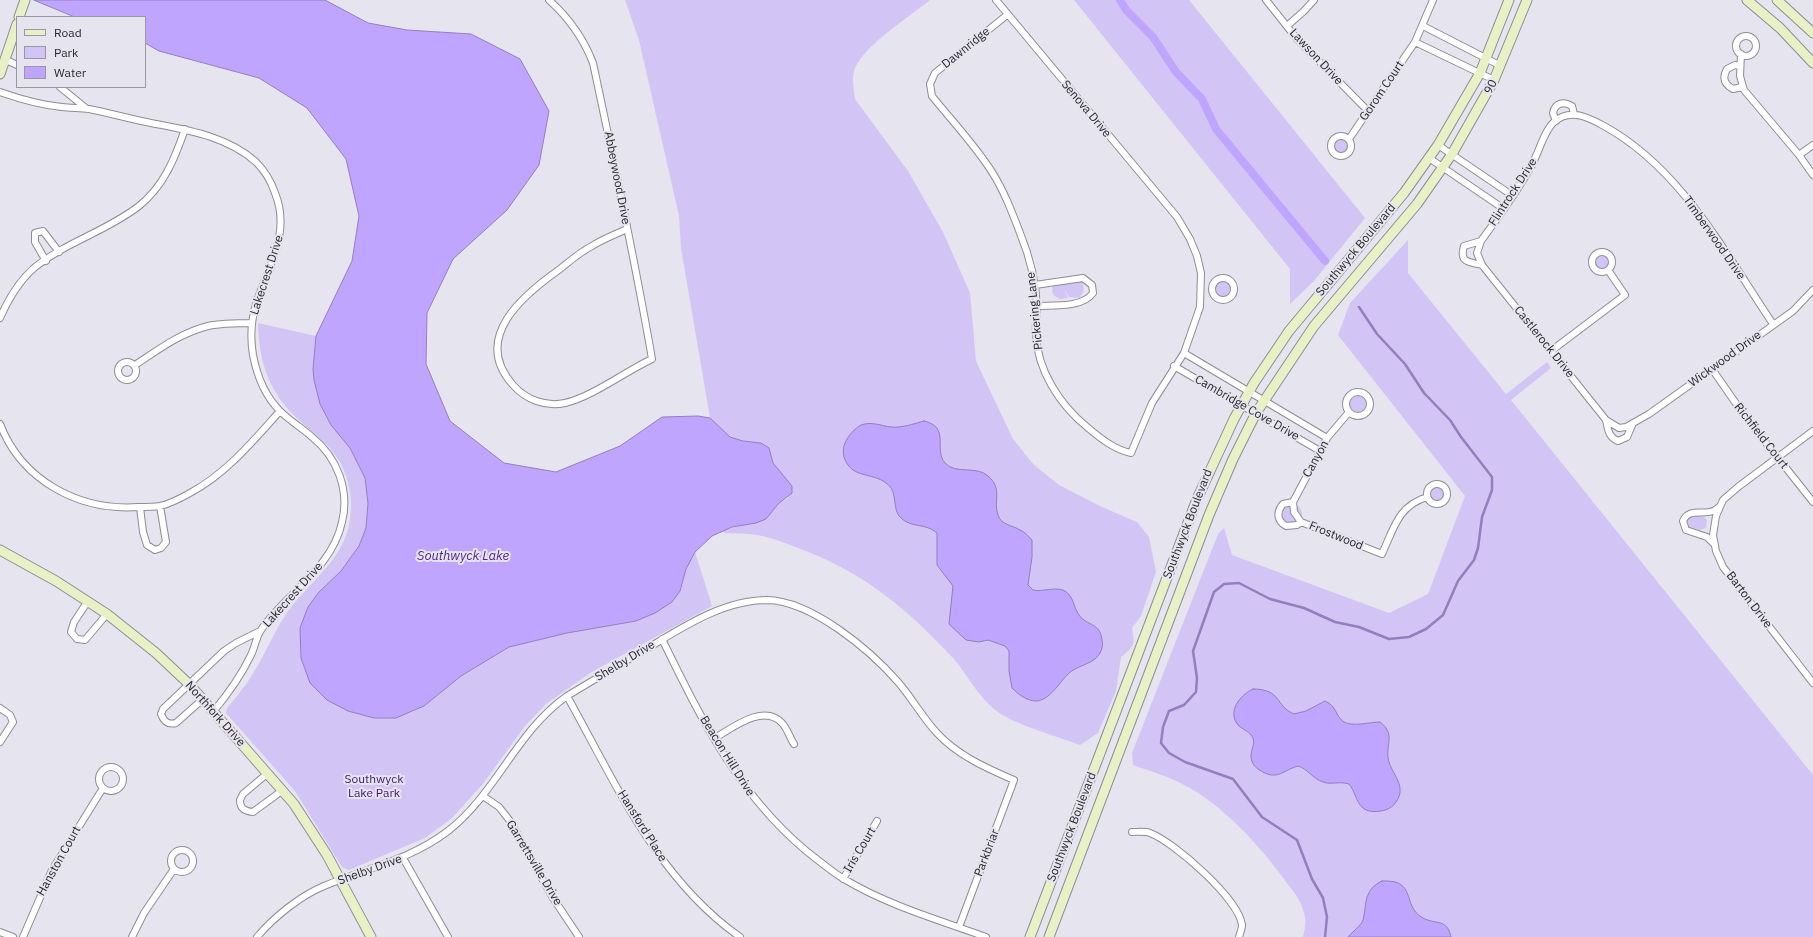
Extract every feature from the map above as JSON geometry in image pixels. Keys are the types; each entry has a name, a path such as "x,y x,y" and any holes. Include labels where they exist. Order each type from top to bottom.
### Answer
{"street":[{"name":"Abbeywood Drive","path":"549,0 572,23 587,48 593,63 627,229 652,359 578,398 564,403 550,404 536,401 523,395 512,385 500,366 498,356 502,329 506,319 520,300 591,246 627,229"},
{"name":"Senova Drive","path":"996,0 1177,217 1190,239 1197,256 1202,273 1202,291"},
{"name":"Lawson Drive","path":"1266,0 1332,76 1368,111"},
{"path":"1287,26 1314,0"},
{"name":"Gorom Court","path":"1348,139 1415,42 1433,0"},
{"name":"90","path":"1430,158 1480,73 1509,0"},
{"name":"90","path":"1443,167 1494,80 1527,0"},
{"path":"1747,0 1780,28 1813,63"},
{"path":"1777,0 1813,33"},
{"path":"19,16 24,2"},
{"name":"Dawnridge","path":"930,84 935,73 1007,15"},
{"path":"1423,26 1501,66"},
{"path":"0,74 16,27"},
{"path":"1415,42 1494,80"},
{"path":"1741,54 1740,76 1742,87 1799,155 1813,175"},
{"path":"6,60 16,65"},
{"path":"1740,66 1735,65 1727,69 1724,78 1725,83 1733,89 1742,87"},
{"name":"Pickering Lane","path":"930,84 932,96 984,161 1000,185 1023,240 1035,284 1037,306 1036,334 1042,363 1054,389 1071,412 1081,423 1107,442 1123,452 1131,453 1152,403 1174,366"},
{"name":"Lakecrest Drive","path":"61,88 87,109"},
{"name":"Lakecrest Drive","path":"0,92 38,104 87,109 185,129 234,146 248,155 259,165 270,179 277,198 280,210 280,238 275,256 256,302 252,323 251,338 256,371 266,393 280,411 314,438 332,459 342,482 344,510 339,533 324,559 260,631 224,651 163,709 161,714 166,722 171,724 176,723 203,700"},
{"path":"1560,103 1564,103 1572,106 1574,114 1556,121 1553,113 1556,106 1560,103"},
{"name":"Timberwood Drive","path":"1574,114 1596,122 1632,144 1648,157 1684,194 1700,214 1773,324"},
{"name":"Flintrock Drive","path":"1477,252 1481,241 1531,168 1553,123 1556,121"},
{"path":"0,318 8,300 34,268 125,216 152,194 170,169 185,129"},
{"path":"1438,145 1513,196"},
{"path":"1799,155 1813,145"},
{"path":"1430,158 1504,209"},
{"name":"Southwyck Boulevard","path":"1030,937 1196,499 1208,471 1241,405 1289,331 1404,194 1430,158"},
{"name":"Southwyck Boulevard","path":"1049,937 1209,515 1233,458 1256,413 1314,326 1417,204 1443,167"},
{"path":"1404,194 1417,204"},
{"path":"46,261 36,242 35,233 43,231 60,252"},
{"path":"1481,241 1464,246 1462,253 1463,258 1468,263 1482,265"},
{"name":"Castlerock Drive","path":"1477,252 1482,265 1606,420 1619,428"},
{"path":"1551,351 1625,295 1608,270"},
{"path":"1035,284 1083,278 1092,285 1093,293 1089,298 1082,302 1037,306"},
{"path":"1174,366 1184,353 1195,324 1202,291 1212,289"},
{"name":"Wickwood Drive","path":"1619,428 1634,423 1712,369 1793,311 1813,290"},
{"path":"135,365 166,344 188,333 208,326 252,323"},
{"name":"Cambridge Cove Drive","path":"1184,353 1327,438"},
{"name":"Cambridge Cove Drive","path":"1174,366 1320,450"},
{"name":"Richfield Court","path":"1712,369 1744,415 1813,502"},
{"path":"0,424 11,446 22,460 51,486 83,502 119,508 160,506 191,492 225,470 280,411"},
{"name":"Canyon","path":"1293,502 1327,438 1349,412"},
{"name":"Castlerock Drive","path":"1606,420 1609,435 1612,439 1618,441"},
{"name":"Wickwood Drive","path":"1618,441 1627,437 1634,423"},
{"path":"1714,545 1707,537 1686,530 1683,521 1691,512 1710,514 1720,506 1728,495 1813,431"},
{"name":"Frostwood","path":"1293,502 1294,512 1301,522 1382,554 1404,509 1415,500 1428,497"},
{"path":"1293,502 1283,504 1278,514 1279,519 1286,526 1297,525 1301,522"},
{"path":"140,507 143,532 147,545 155,550 161,548 166,542 160,506"},
{"name":"Barton Drive","path":"1720,506 1713,525 1714,545 1724,567 1813,683"},
{"name":"Northfork Drive","path":"0,550 56,580 107,614 150,648 190,684 294,804 320,844 370,937"},
{"name":"Shelby Drive","path":"257,937 274,920 295,904 324,886 403,858 447,831 466,815 483,796 532,727 549,710 567,696 662,639 713,612 740,603 768,600 801,609 834,627 872,655 902,687 937,734 950,745 977,763 1014,780"},
{"path":"88,601 74,622 71,632 77,639 85,640 89,637 107,614"},
{"name":"Lakecrest Drive","path":"213,712 242,674 253,652 260,631"},
{"name":"Beacon Hill Drive","path":"662,639 683,682 737,776 764,811 796,842 843,879 887,900 986,937"},
{"name":"Hansford Place","path":"567,696 632,812 668,866 680,882 710,913 740,937"},
{"path":"0,708 10,714 13,722 0,742"},
{"path":"1117,708 1134,714"},
{"path":"715,738 754,717 766,715 781,722 794,744"},
{"path":"111,767 120,770 124,778 120,787 112,791 103,788 99,779 102,771 111,767"},
{"path":"268,773 243,794 240,800 241,807 245,811 253,812 283,790"},
{"name":"Parkbriar","path":"959,927 1014,780"},
{"name":"Hanston Court","path":"23,937 52,870 103,788"},
{"name":"Garrettsville Drive","path":"483,796 499,807 510,822 553,898 580,937"},
{"name":"Iris Court","path":"843,879 877,821"},
{"path":"1132,832 1149,832 1166,841 1203,872 1233,906 1242,925 1239,937"},
{"path":"403,858 448,937"},
{"path":"132,937 144,913 174,869"},
{"path":"0,932 13,937"}],"green space":[{"path":"625,0 930,0 878,41 860,59 853,76 855,99 908,171 943,232 970,293 976,361 1013,439 1034,465 1059,485 1102,507 1137,522 1149,537 1156,572 1141,616 1132,628 1134,642 1129,650 1121,657 1116,691 1098,733 1080,745 1009,719 993,708 980,695 952,657 919,624 885,595 849,571 806,551 763,536 753,534 724,533 723,530 766,519 778,504 788,498 792,486 773,463 768,448 729,436 710,418 681,248 679,216 639,40"},
{"path":"1074,0 1189,0 1365,218 1314,281 1290,304 1290,269"},
{"path":"1342,133 1349,136 1352,143 1349,150 1342,153 1335,150 1332,143 1335,136"},
{"path":"1408,240 1408,273 1506,394 1547,362 1551,368 1511,400 1813,775 1813,937 1303,937 1305,917 1298,898 1274,866 1239,826 1198,793 1172,779 1133,765 1132,753 1218,534 1224,528 1232,555 1389,613 1428,594 1465,496 1338,335 1350,303"},
{"path":"1600,251 1607,254 1610,261 1607,268 1600,271 1593,268 1590,261 1593,254"},
{"path":"1223,279 1230,282 1233,289 1230,296 1223,299 1216,296 1213,289 1216,282"},
{"path":"1079,280 1083,284 1084,291 1079,298 1069,297 1064,289 1068,298 1060,299 1052,292 1054,283 1066,281 1065,285 1066,282"},
{"name":"Southwyck Lake Park","path":"258,323 316,336 313,370 331,425 350,448 365,478 368,503 366,528 359,546 341,571 319,592 410,713 424,706 460,676 509,647 567,633 636,621 672,602 680,591 686,569 695,552 712,606 590,673 546,704 525,726 482,785 452,818 425,838 349,870 342,867 295,791 226,713 227,708 253,673 285,616 329,564 338,551 345,537 350,520 351,501 348,483 342,466 328,446 289,410 273,388 261,351"},
{"path":"1358,393 1365,396 1368,403 1365,410 1358,413 1351,410 1348,403 1351,396"},
{"path":"1438,482 1445,485 1448,492 1445,499 1438,502 1431,499 1428,492 1431,485"},
{"path":"1292,504 1299,507 1302,514 1299,521 1292,524 1285,521 1282,514 1285,507"},
{"path":"1692,516 1704,517 1707,520 1706,528 1700,530 1689,527 1687,521"}],"water":[{"name":"Southwyck Lake","path":"34,0 325,0 368,23 407,30 471,34 520,59 549,111 539,165 507,210 453,259 427,313 426,364 450,421 504,463 556,472 620,446 662,417 698,416 710,418 730,437 743,441 761,443 769,448 773,463 792,486 792,493 778,504 766,519 756,523 732,527 712,536 695,552 686,569 680,591 672,602 655,613 636,621 567,633 509,647 461,676 424,706 396,718 374,718 348,711 327,700 310,683 301,658 300,628 308,607 319,592 341,571 359,546 366,528 368,503 365,478 350,448 331,425 320,404 313,369 316,336 352,261 359,216 346,159 307,108 259,78 159,51 146,44 146,16 73,16"},
{"path":"924,421 937,428 940,439 940,451 945,463 955,469 978,471 988,476 995,485 997,495 996,504 999,518 1004,523 1023,532 1032,540 1032,557 1028,585 1033,590 1059,589 1067,592 1082,619 1096,627 1101,634 1101,651 1097,657 1068,674 1050,695 1041,700 1033,701 1020,695 1012,688 1009,671 1009,651 1005,646 988,640 979,642 966,640 949,624 953,586 937,565 937,533 928,528 909,523 901,518 896,510 894,495 890,486 875,477 862,474 852,469 847,464 844,457 843,452 846,440 854,430 861,425 873,424 899,427"},
{"path":"1253,689 1269,692 1274,695 1288,711 1294,714 1306,711 1325,701 1334,708 1341,720 1344,722 1357,724 1380,722 1388,731 1389,762 1400,786 1399,797 1395,804 1383,811 1369,811 1361,806 1349,784 1323,782 1316,779 1305,769 1298,766 1275,775 1264,773 1255,767 1251,758 1254,742 1253,738 1239,726 1235,721 1234,715 1236,704 1244,695"},
{"path":"1382,881 1400,884 1408,894 1412,907 1416,913 1428,920 1444,924 1447,927 1451,937 1348,937 1363,920 1369,893"}],"waterway":[{"path":"1120,0 1126,10 1153,37 1176,72 1202,99 1216,129 1325,261"},
{"path":"1325,937 1327,917 1323,898 1312,879 1297,840 1262,817 1233,779 1185,762 1169,753 1161,743 1163,727 1169,711 1184,705 1196,692 1197,678 1193,651 1214,592 1224,584 1239,583 1270,599 1304,608 1335,622 1359,627 1389,639 1409,637 1426,629 1443,615 1458,581 1474,560 1478,548 1482,517 1492,490 1492,477 1461,437 1450,420 1424,393 1405,364 1377,334 1359,307"}]}
